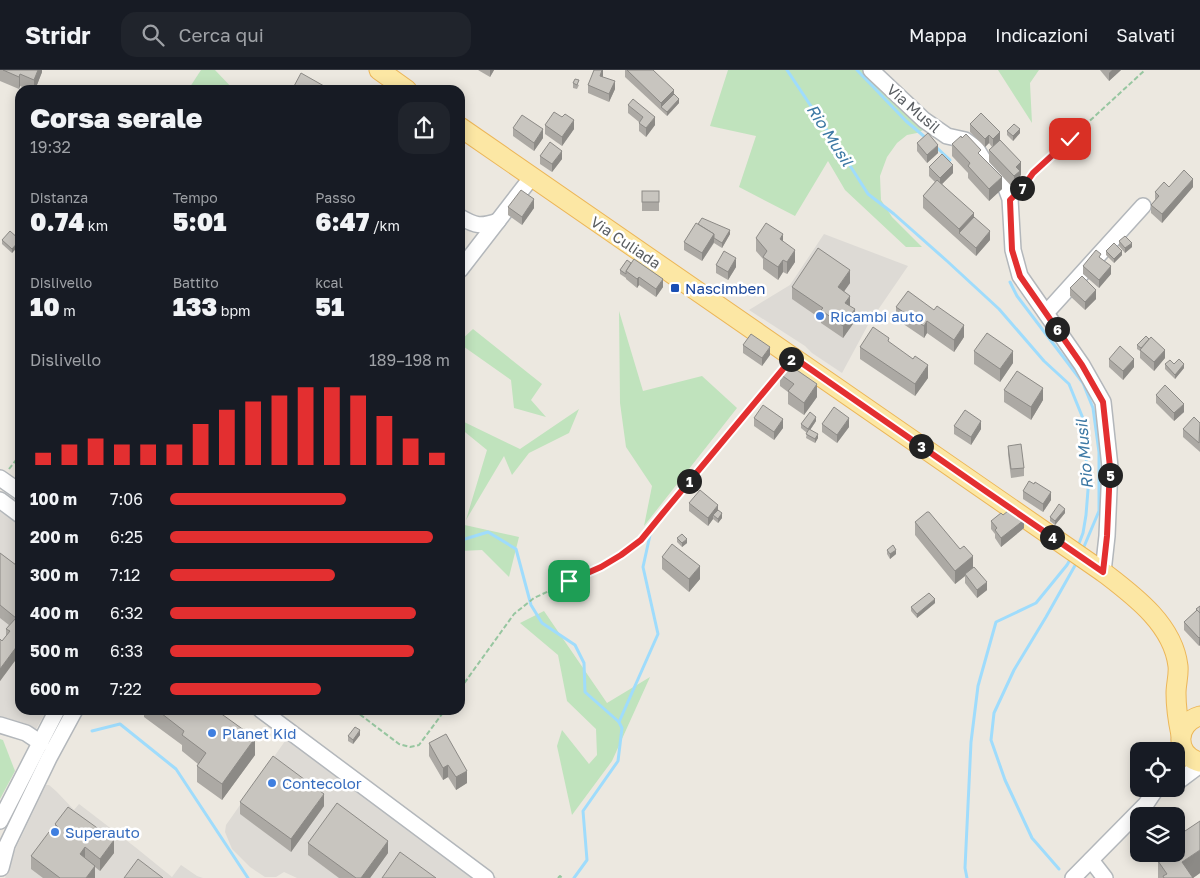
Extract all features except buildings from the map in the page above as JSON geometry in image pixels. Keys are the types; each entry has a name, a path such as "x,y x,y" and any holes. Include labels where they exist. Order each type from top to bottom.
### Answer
{"main road":[{"path":"379,70 400,85"},
{"name":"Via Culiada","path":"465,131 1072,550 1143,605 1167,634 1178,665 1176,704 1179,742"},
{"name":"Via Culiada","path":"1178,674 1190,707 1199,716"},
{"path":"1179,742 1183,728 1192,719 1199,716"},
{"path":"1185,752 1200,763"}],"street":[{"name":"Via Musil","path":"871,70 924,120 948,136 965,140 976,148 987,166 1006,188 1010,200 1012,250 1020,276 1082,365 1103,402 1110,467 1107,536 1097,568"},
{"path":"465,264 531,178"},
{"path":"1046,313 1143,206"},
{"path":"465,220 473,224 485,225 498,221"},
{"path":"1,478 15,488"},
{"path":"0,500 15,511"},
{"path":"1,878 0,867 7,846 56,715"},
{"path":"0,821 42,751 71,715"},
{"path":"268,715 486,878"},
{"path":"0,725 26,733 42,751"},
{"path":"1185,776 1200,763"},
{"path":"1073,878 1151,797"},
{"path":"1146,804 1156,797"},
{"path":"1091,860 1104,878"}],"path":[{"path":"1010,200 1024,186 1033,173 1145,70"},
{"path":"465,682 514,614 527,603 601,567 641,540 793,357"},
{"path":"1,478 15,461"},
{"path":"361,715 399,744 410,747 419,745 440,715"},
{"path":"558,878 560,876 562,878"}],"shaded area":[{"path":"824,234 908,266 869,323 842,373 812,353 805,346 749,310 790,285"},
{"path":"0,506 15,516 15,715 44,715 36,729 0,717"},
{"path":"290,734 471,858 497,878 297,878 284,872 276,877 265,877 250,867 232,849 225,832 226,825"},
{"path":"46,785 49,785 57,792 74,810 79,804 172,877 181,865 203,878 5,878 14,852"}],"green space":[{"path":"201,70 215,70 229,85 191,85"},
{"path":"728,70 868,70 929,127 917,133 907,135 897,143 887,157 880,176 881,200 892,217 922,247 906,247 845,190 828,161 795,216 739,187 756,136 710,126"},
{"path":"998,70 1039,70 1030,83 1032,123"},
{"path":"619,311 643,391 702,376 737,408 644,526 652,486 626,447 620,403"},
{"path":"473,329 542,384 531,400 546,417 514,408 511,380 465,348 465,336"},
{"path":"579,409 569,433 529,453 512,475 504,456 466,520 487,450 465,432 465,422 520,449"},
{"path":"465,525 519,537 509,577 482,550 465,551"},
{"path":"544,611 607,703 650,677 612,761 572,815 557,746 562,730 589,764 597,755 596,729 567,701 558,655 520,623"},
{"path":"0,739 3,740 15,771 0,799"}],"waterway":[{"name":"Rio Musil","path":"787,70 868,194 894,214 999,309 1044,361 1069,384 1084,421 1088,490 1083,533 1078,546"},
{"path":"857,70 906,121 926,138"},
{"path":"936,147 950,160"},
{"path":"1010,282 1017,296 1083,383 1093,408 1099,452 1099,511 1083,549"},
{"path":"465,539 488,532 516,549 531,605 542,623 575,645 584,663 585,692 619,722 622,728 618,761 583,811 587,860 574,878"},
{"path":"619,722 658,634 643,567 650,535"},
{"name":"Rio Musil","path":"967,878 965,868 971,742 978,686 996,622 1036,603 1071,558"},
{"path":"1059,869 1032,838 1005,780 991,740 994,713 1014,670 1077,562"},
{"path":"92,731 120,724 176,769 248,878"}],"place":[{"name":"Nascimben","path":"675,288"},
{"name":"Ricambi auto","path":"820,316"},
{"name":"Planet Kid","path":"212,733"},
{"name":"Contecolor","path":"272,783"},
{"name":"Superauto","path":"55,832"}],"route":[{"path":"569,581 601,567 641,540 793,357 1103,572 1107,536 1110,467 1103,402 1082,365 1020,276 1012,250 1010,200 1024,186 1033,173 1070,139"}]}
